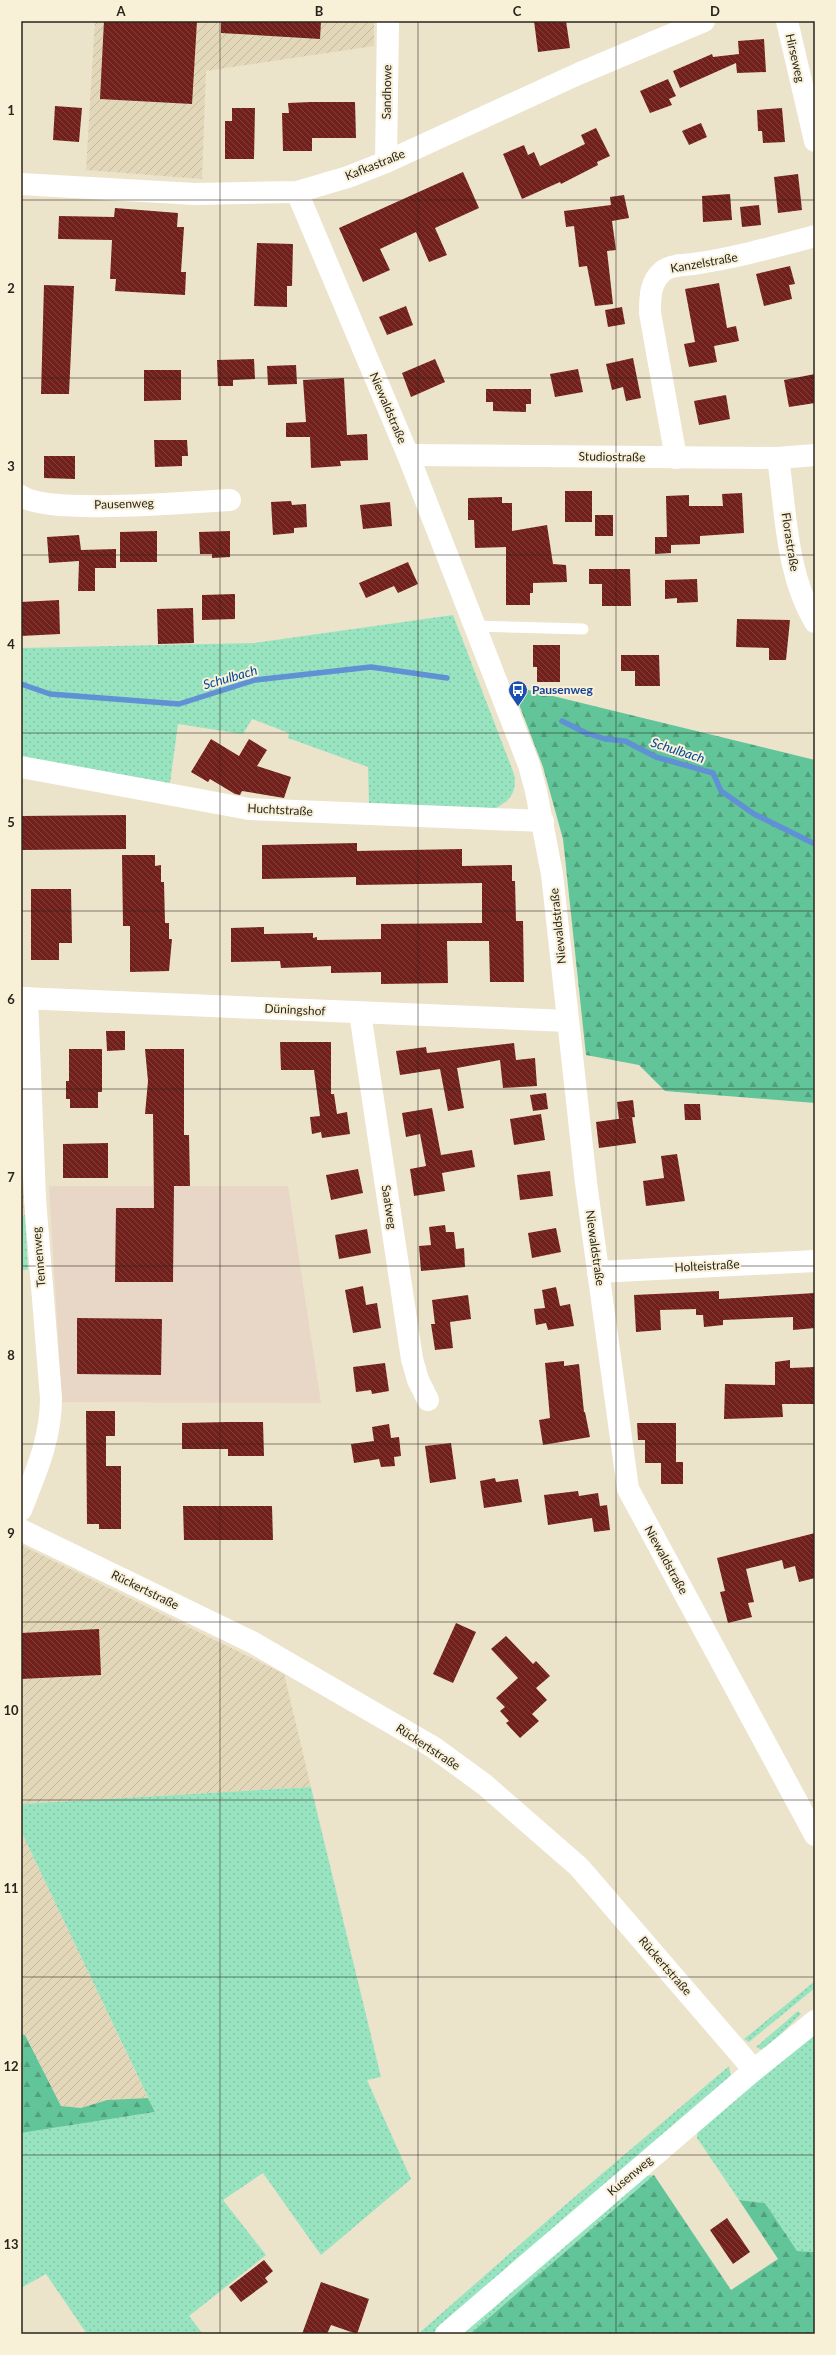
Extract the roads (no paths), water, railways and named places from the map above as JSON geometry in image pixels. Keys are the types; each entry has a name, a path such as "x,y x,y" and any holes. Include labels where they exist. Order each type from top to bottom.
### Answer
{"street":[{"name":"Sandhowe","path":"386,162 388,21"},
{"name":"Kafkastraße","path":"21,184 195,194 297,192 348,177 386,162 578,74 704,21"},
{"name":"Hirseweg","path":"787,21 815,141"},
{"name":"Niewaldstraße","path":"297,192 408,455 529,765 543,821 552,874 586,1183 628,1489 815,1835"},
{"name":"Kanzelstraße","path":"676,458 650,313 651,289 656,279 664,270 674,266 724,260 815,236"},
{"name":"Studiostraße","path":"408,455 676,458 778,458 815,455"},
{"name":"Florastraße","path":"778,458 794,572 806,608 815,622"},
{"name":"Pausenweg","path":"21,496 28,501 39,504 106,506 230,500"},
{"name":"Huchtstraße","path":"21,767 249,809 543,821"},
{"name":"Düningshof","path":"24,998 568,1021"},
{"name":"Tennenweg","path":"21,1510 45,1447 51,1422 51,1398 35,1199 24,998"},
{"name":"Saatweg","path":"360,1012 412,1359 418,1380 428,1400"},
{"name":"Holteistraße","path":"598,1272 815,1261"},
{"name":"Rückertstraße","path":"21,1530 252,1642 432,1747 485,1785 579,1867 754,2070"},
{"name":"Kusenweg","path":"446,2334 754,2070 815,2021"}],"lane":[{"path":"474,626 583,628"}],"waterway":[{"name":"Schulbach","path":"21,684 50,694 179,704 255,680 371,667 447,678"},
{"name":"Schulbach","path":"562,721 586,733 605,739 625,741 656,757 713,773 721,791 754,814 815,844"}],"place":[{"name":"Pausenweg","path":"518,707"}]}
